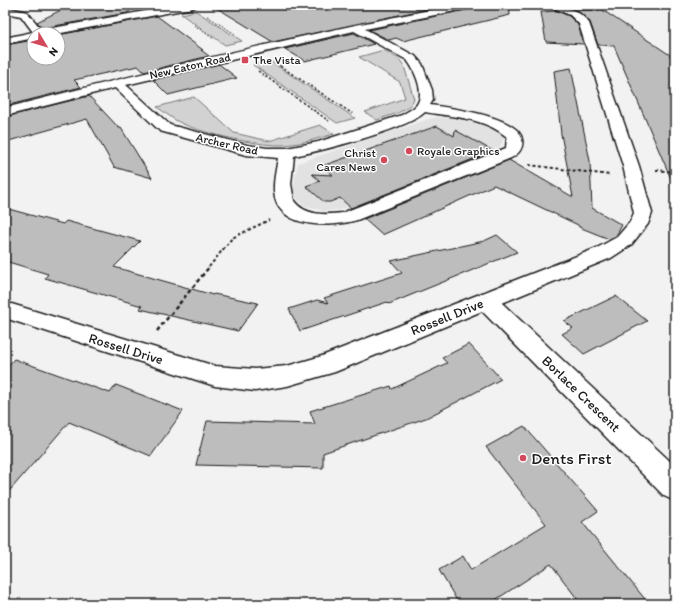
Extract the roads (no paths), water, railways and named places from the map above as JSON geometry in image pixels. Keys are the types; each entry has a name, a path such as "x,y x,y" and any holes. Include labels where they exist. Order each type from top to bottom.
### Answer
{"street":[{"path":"7,11 27,5"},
{"path":"66,29 166,10 179,6 193,5"},
{"name":"New Eaton Road","path":"5,112 116,83 230,56 445,7 470,5"},
{"name":"Rossell Drive","path":"5,310 139,354 215,376 255,380 287,376 326,365 604,253 624,241 639,224 643,212 634,178 584,23 573,14 552,5"},
{"path":"7,11 24,14 33,26"},
{"path":"287,153 284,195 285,202 291,210 310,218 345,219 505,155 512,150 515,142 514,136 509,131 489,122 422,107 426,100 426,90 416,64 411,58 355,28"},
{"path":"5,41 26,37"},
{"name":"Archer Road","path":"116,83 165,128 246,150 267,153 287,153 321,146 407,118 422,107"},
{"name":"Borlace Crescent","path":"486,301 675,486"}],"place":[{"name":"The Vista","path":"245,60"},
{"name":"Royale Graphics","path":"409,151"},
{"name":"Christ Cares News","path":"384,160"},
{"name":"Dents First","path":"523,458"}]}
